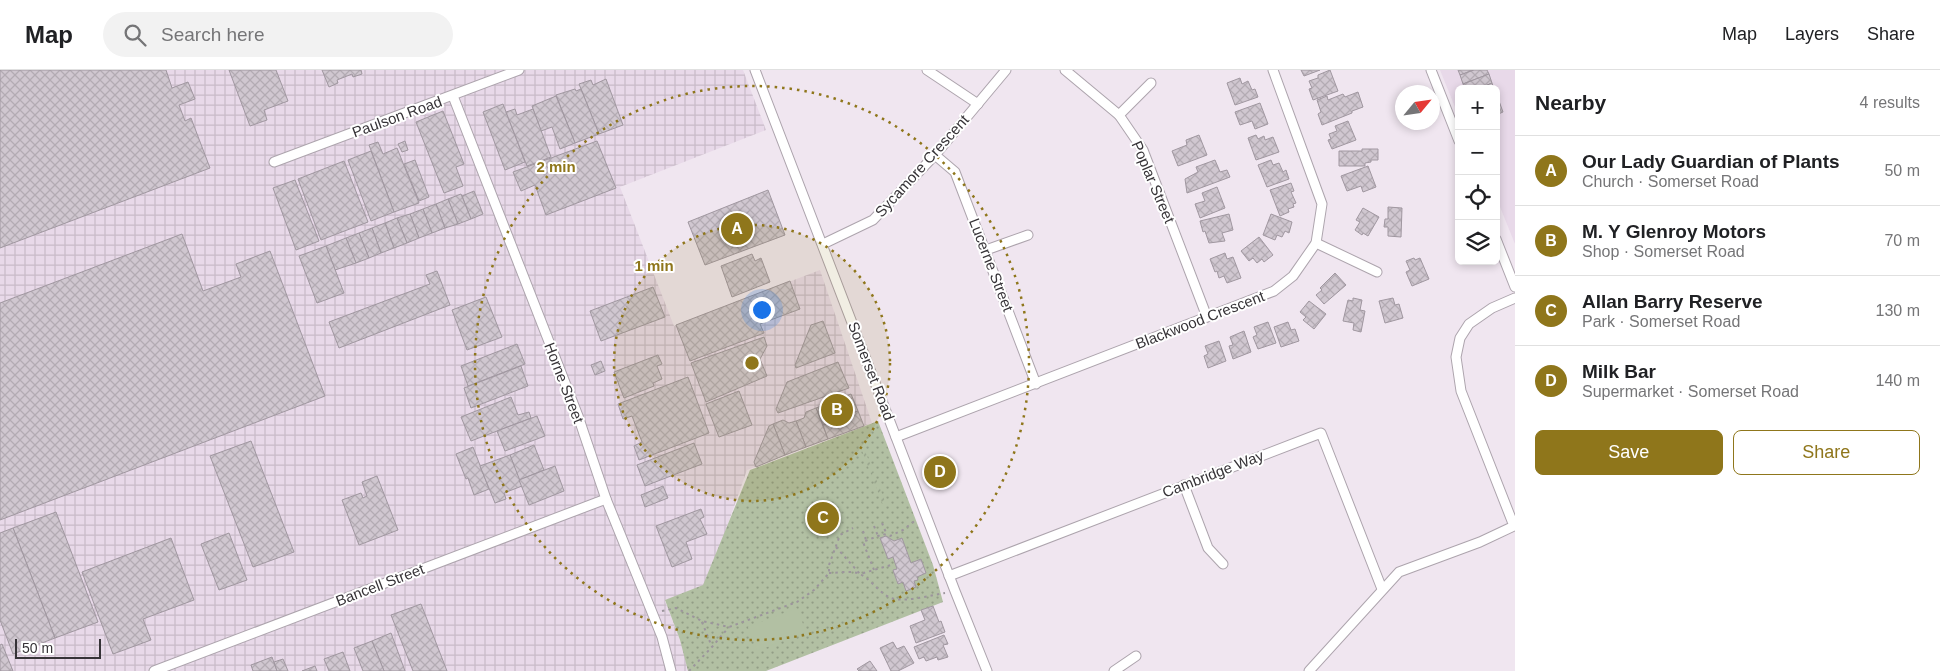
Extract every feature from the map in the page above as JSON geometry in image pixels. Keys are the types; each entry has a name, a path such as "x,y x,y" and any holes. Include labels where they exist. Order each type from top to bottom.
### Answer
{"street":[{"name":"Paulson Road","path":"274,162 518,70"},
{"name":"Somerset Road","path":"755,70 984,670"},
{"path":"927,70 978,104"},
{"name":"Sycamore Crescent","path":"823,244 873,220 935,155 1006,70"},
{"name":"Poplar Street","path":"1065,70 1119,115 1143,150 1208,317"},
{"name":"Blackwood Crescent","path":"896,437 1274,291 1293,276 1316,243 1322,204 1272,70"},
{"path":"1431,70 1455,131"},
{"path":"1119,115 1151,83"},
{"name":"Horne Street","path":"453,96 578,416 606,499 669,657 671,671"},
{"name":"Lucerne Street","path":"935,155 955,172 1036,384"},
{"path":"986,250 1028,235"},
{"path":"1316,243 1377,272"},
{"path":"1500,248 1515,287"},
{"path":"1309,671 1399,572 1480,542 1514,526 1461,391 1456,357 1460,338 1469,324 1492,308 1515,298"},
{"name":"Cambridge Way","path":"949,576 1321,432 1382,589"},
{"path":"1184,485 1208,548 1224,564"},
{"name":"Bancell Street","path":"154,671 606,499"},
{"path":"1114,671 1136,656"}],"path":[{"path":"874,570 863,542 883,534 890,536 926,515"},
{"path":"882,523 887,535"},
{"path":"874,526 878,536"},
{"path":"689,671 729,627 798,602 814,590 829,573 829,565 840,535 853,528"},
{"path":"862,531 866,540"},
{"path":"836,547 860,574 881,592 893,599 910,599 955,591"},
{"path":"829,573 845,572 860,574 890,565"},
{"path":"652,613 676,608 702,621 729,627"},
{"path":"702,621 712,647"}],"shaded area":[{"path":"0,70 743,70 766,130 620,187 674,326 820,270 872,423 747,470 705,589 665,601 683,648 688,671 0,671"},
{"path":"1440,70 1515,70 1515,244 1500,207 1500,85 1455,85 1455,107"}],"green space":[{"path":"878,421 933,565 943,602 766,671 688,671 680,640 665,600 703,585 750,470"},
{"path":"863,446 886,504 883,505 861,448"},
{"path":"797,608 806,632 757,651 748,627"}],"building":[{"path":"0,70 166,70 172,88 188,82 195,99 179,105 185,121 191,118 210,168 0,248"},
{"path":"229,70 276,70 288,101 264,110 267,120 250,126"},
{"path":"322,70 361,70 362,74 353,77 352,74 337,80 338,83 329,87"},
{"path":"1301,70 1320,70 1304,76"},
{"path":"1330,70 1338,91 1313,100 1309,89 1312,88 1309,81 1318,78 1318,75"},
{"path":"1458,70 1474,70 1460,75"},
{"path":"1474,70 1487,70 1489,74 1463,84 1460,75"},
{"path":"1489,74 1492,83 1487,85 1463,84"},
{"path":"1240,78 1242,84 1248,81 1252,90 1255,89 1258,97 1235,105 1227,83"},
{"path":"606,79 623,125 599,134 579,84 591,80 593,85"},
{"path":"575,89 576,91 581,89 599,134 575,143 556,95"},
{"path":"1358,92 1363,107 1322,125 1318,114 1321,112 1317,100 1327,96 1328,100 1343,94 1345,97"},
{"path":"556,96 575,143 560,149 552,127 541,131 532,106"},
{"path":"1260,103 1268,124 1255,129 1252,121 1240,125 1235,112"},
{"path":"503,104 525,162 505,170 483,112"},
{"path":"515,109 517,115 533,109 551,157 527,166 506,112"},
{"path":"443,111 464,164 456,167 463,186 444,193 416,122"},
{"path":"1348,121 1356,140 1332,149 1328,140 1331,139 1329,134 1337,131 1335,126"},
{"path":"1199,135 1207,155 1178,166 1172,151 1187,145 1186,140"},
{"path":"1256,135 1258,139 1264,136 1265,140 1273,137 1279,152 1256,160 1248,138"},
{"path":"405,141 408,150 402,152 398,144"},
{"path":"597,141 616,188 546,215 535,185 521,191 513,172"},
{"path":"378,142 383,154 397,148 419,203 394,212 369,145"},
{"path":"1362,149 1378,149 1378,160 1371,160 1371,162 1365,163 1365,166 1339,166 1339,151 1362,151"},
{"path":"371,151 394,212 371,221 348,160"},
{"path":"415,160 429,197 419,201 404,164"},
{"path":"1215,160 1220,172 1227,170 1230,177 1187,193 1185,179 1198,172 1196,167"},
{"path":"1271,160 1273,165 1279,163 1283,172 1286,170 1289,179 1267,187 1258,165"},
{"path":"344,161 368,222 321,240 298,179"},
{"path":"1368,166 1376,187 1363,192 1361,186 1347,191 1341,176"},
{"path":"295,180 319,241 296,250 273,188"},
{"path":"1291,183 1294,191 1291,192 1296,203 1293,204 1294,207 1288,209 1289,212 1280,216 1270,190"},
{"path":"1217,187 1225,208 1200,218 1195,204 1205,201 1202,193"},
{"path":"768,190 785,235 705,265 688,222"},
{"path":"474,191 483,214 471,219 462,196"},
{"path":"461,194 471,219 458,224 448,199"},
{"path":"448,199 458,224 445,228 436,204"},
{"path":"436,204 445,228 432,233 423,209"},
{"path":"1388,207 1402,208 1401,237 1388,236 1388,227 1384,227 1385,219 1388,219"},
{"path":"1363,208 1379,217 1368,236 1363,233 1362,235 1355,230 1360,222 1356,220"},
{"path":"423,209 432,233 419,238 410,214"},
{"path":"410,214 419,238 407,243 397,218"},
{"path":"1229,214 1233,230 1222,233 1225,241 1209,243 1200,221"},
{"path":"1271,214 1292,222 1289,233 1285,231 1282,237 1277,235 1275,240 1263,235"},
{"path":"397,218 407,243 394,248 385,223"},
{"path":"385,223 394,248 381,253 372,228"},
{"path":"372,228 381,253 369,258 359,233"},
{"path":"359,233 369,258 356,263 346,238"},
{"path":"182,234 203,291 241,277 236,264 270,251 325,396 0,520 0,303"},
{"path":"1259,237 1273,255 1264,262 1262,259 1257,263 1253,258 1249,261 1241,251"},
{"path":"346,238 356,263 335,270 326,246"},
{"path":"326,246 344,293 317,303 299,256"},
{"path":"1225,253 1227,259 1233,257 1241,278 1227,283 1224,276 1219,278 1210,259"},
{"path":"752,254 755,261 761,258 770,282 732,297 721,266"},
{"path":"1414,258 1415,260 1420,258 1429,279 1412,286 1406,272 1410,270 1406,261"},
{"path":"437,271 450,305 339,348 329,322 430,284 426,275"},
{"path":"1335,273 1346,285 1324,304 1316,295 1322,290 1320,288"},
{"path":"790,281 800,309 760,324 764,333 690,361 676,325"},
{"path":"653,287 665,317 601,341 590,311"},
{"path":"486,297 502,337 467,350 452,310"},
{"path":"1353,298 1362,300 1360,310 1365,311 1361,332 1353,330 1354,323 1343,321 1348,300 1353,301"},
{"path":"1393,298 1395,305 1399,304 1403,318 1385,323 1379,301"},
{"path":"1309,301 1326,314 1314,329 1303,320 1306,317 1300,312"},
{"path":"823,321 835,353 796,368 795,365 811,325"},
{"path":"1268,322 1276,343 1258,349 1253,337 1257,335 1254,327"},
{"path":"1288,322 1291,330 1295,329 1299,341 1281,347 1274,327"},
{"path":"1244,331 1251,352 1233,359 1229,346 1233,345 1230,337"},
{"path":"764,337 767,346 760,359 767,376 706,402 691,363"},
{"path":"1219,341 1226,361 1208,368 1204,356 1208,354 1205,346"},
{"path":"517,344 525,364 468,386 461,366"},
{"path":"658,355 662,364 657,366 662,379 653,383 654,386 624,398 614,372"},
{"path":"601,361 605,371 595,375 591,365"},
{"path":"838,362 849,388 778,413 776,409 787,382"},
{"path":"521,366 528,386 471,408 464,388"},
{"path":"688,377 709,433 639,460 634,446 642,442 632,416 623,419 618,404"},
{"path":"739,391 752,425 719,437 706,404"},
{"path":"851,394 858,411 823,425 816,408"},
{"path":"511,397 518,415 529,412 531,418 471,441 461,417"},
{"path":"816,408 828,439 806,447 796,421 804,418 806,412"},
{"path":"858,411 864,426 828,439 823,425"},
{"path":"537,416 545,436 505,451 497,431"},
{"path":"783,420 789,423 796,421 806,447 785,455 773,424"},
{"path":"773,424 785,455 756,467 754,462 769,426"},
{"path":"251,441 294,552 253,567 210,456"},
{"path":"694,443 702,464 645,486 637,465"},
{"path":"534,445 544,470 519,480 510,455"},
{"path":"473,447 489,489 474,495 456,454"},
{"path":"510,455 522,486 504,493 506,499 495,503 480,466"},
{"path":"555,466 564,491 529,505 519,480"},
{"path":"377,476 398,530 359,545 342,500 361,493 363,498 367,496 362,482"},
{"path":"663,486 668,498 645,507 641,495"},
{"path":"701,509 704,517 700,519 707,534 686,542 692,559 672,567 656,526"},
{"path":"56,512 98,622 55,638 13,528"},
{"path":"13,528 55,638 13,654 0,620 0,533"},
{"path":"229,533 247,580 219,590 201,544"},
{"path":"886,536 894,541 902,538 911,563 921,559 926,573 917,577 918,580 914,581 916,587 906,591 903,582 898,584 893,570 897,569 893,557 888,559 880,538"},
{"path":"171,538 194,600 143,619 151,640 113,654 82,572"},
{"path":"421,604 447,671 413,671 391,615"},
{"path":"933,606 945,632 916,643 910,626 925,620 921,610"},
{"path":"391,633 405,671 384,671 372,641"},
{"path":"944,635 948,644 943,645 948,657 938,660 937,657 926,661 924,657 919,659 914,647"},
{"path":"372,641 384,671 363,671 354,648"},
{"path":"893,642 897,649 904,646 914,663 898,671 891,671 880,648"},
{"path":"2,644 13,671 0,671 0,645"},
{"path":"343,652 350,671 329,671 324,659"},
{"path":"272,657 277,671 253,671 251,665"},
{"path":"283,659 288,671 277,671 274,662"},
{"path":"870,661 877,671 859,671 857,669"},
{"path":"315,666 317,671 302,671"}],"place":[{"name":"Our Lady Guardian of Plants","path":"737,229"},
{"name":"M. Y Glenroy Motors","path":"837,410"},
{"name":"Milk Bar","path":"940,472"},
{"name":"Allan Barry Reserve","path":"823,518"}]}
